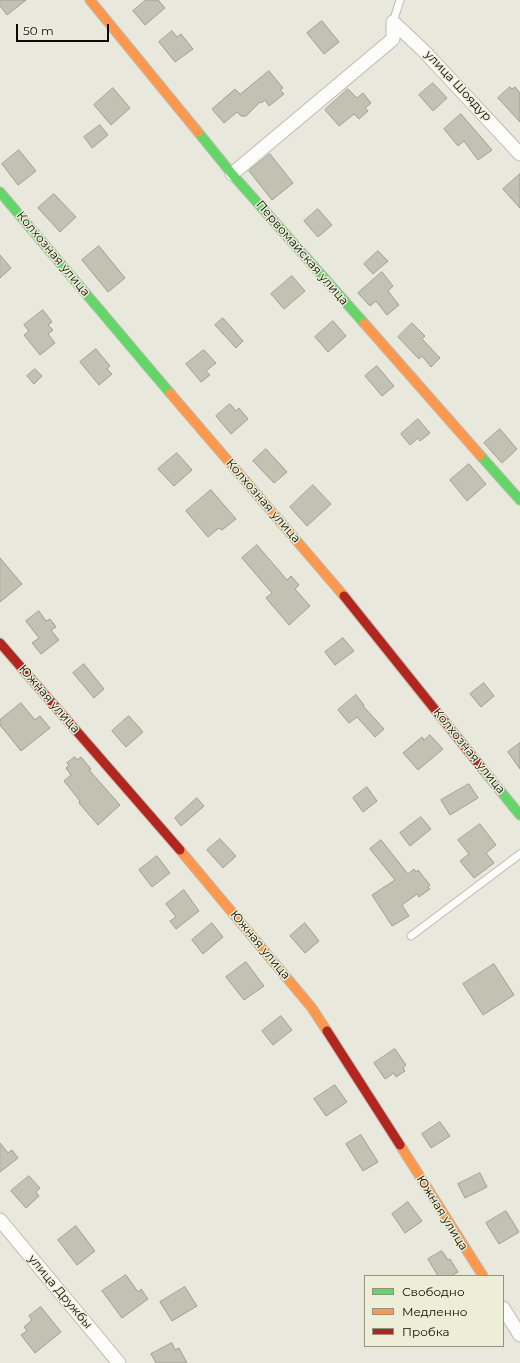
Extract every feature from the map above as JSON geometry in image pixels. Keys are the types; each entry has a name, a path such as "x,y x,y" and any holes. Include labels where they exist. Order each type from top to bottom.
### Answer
{"street":[{"name":"Первомайская улица","path":"90,0 232,174 520,500"},
{"path":"232,174 393,39 393,22"},
{"name":"улица Шоядур","path":"393,22 423,50 520,154"},
{"name":"Колхозная улица","path":"0,192 171,394 334,582 520,815"},
{"name":"Южная улица","path":"0,643 188,859 312,1008 482,1275"},
{"name":"улица Дружбы","path":"0,1220 119,1363"},
{"path":"504,1310 520,1335"}],"lane":[{"path":"393,22 400,0"},
{"path":"411,936 520,854"}],"building":[{"path":"0,0 26,0 7,15 0,6"},
{"path":"146,0 158,0 165,8 145,25 133,11"},
{"path":"322,21 339,42 324,54 307,33"},
{"path":"172,31 177,37 181,34 193,49 175,62 159,42"},
{"path":"269,71 283,88 280,90 284,94 269,106 265,100 261,103 260,102 246,116 241,116 237,112 224,123 212,109 235,89 240,94"},
{"path":"433,83 447,98 433,111 419,95"},
{"path":"510,87 512,89 515,87 520,93 520,122 498,98"},
{"path":"113,88 130,108 111,125 94,105"},
{"path":"348,89 357,98 363,93 371,103 365,108 368,111 359,119 354,114 339,126 325,110"},
{"path":"461,114 492,150 478,160 464,141 458,146 444,129"},
{"path":"100,125 108,135 92,148 84,137"},
{"path":"19,150 36,171 18,185 2,164"},
{"path":"270,154 293,183 272,200 249,171"},
{"path":"520,174 520,208 503,189"},
{"path":"54,194 76,217 60,232 38,208"},
{"path":"318,209 332,225 318,237 304,221"},
{"path":"99,246 125,278 108,292 82,260"},
{"path":"378,251 388,261 373,274 364,264"},
{"path":"0,255 11,268 0,278"},
{"path":"382,272 393,286 388,291 399,305 387,315 376,301 370,306 358,293"},
{"path":"292,276 305,291 284,309 271,294"},
{"path":"43,310 52,322 48,325 53,330 48,334 55,343 40,355 24,335 29,331 24,325"},
{"path":"223,318 243,341 236,348 215,325"},
{"path":"333,321 346,336 328,352 315,337"},
{"path":"412,323 425,336 422,339 440,358 431,367 422,356 419,359 398,337"},
{"path":"96,349 110,366 107,369 112,374 99,385 80,362"},
{"path":"204,350 216,363 206,371 210,375 201,382 186,364"},
{"path":"377,366 394,386 382,396 365,376"},
{"path":"35,369 42,376 34,384 27,376"},
{"path":"230,404 236,411 239,408 248,419 231,434 216,416"},
{"path":"418,419 430,433 420,441 418,438 410,445 401,434"},
{"path":"500,429 517,449 502,463 484,443"},
{"path":"266,449 287,472 274,483 253,461"},
{"path":"177,453 192,470 174,486 158,469"},
{"path":"469,464 486,484 467,501 450,480"},
{"path":"313,485 331,504 307,526 290,507"},
{"path":"211,490 236,519 222,530 219,528 208,537 186,511"},
{"path":"257,545 287,580 291,576 299,585 295,589 310,606 289,625 266,598 272,593 242,558"},
{"path":"0,558 22,584 0,602"},
{"path":"39,611 46,621 50,619 56,627 51,630 59,640 41,654 32,643 39,638 26,621"},
{"path":"343,638 354,651 335,665 325,652"},
{"path":"84,664 104,689 94,698 73,673"},
{"path":"484,683 494,696 481,707 470,694"},
{"path":"356,695 364,705 363,706 384,729 375,737 357,717 349,723 338,710"},
{"path":"21,703 35,720 40,716 50,728 21,751 0,725 0,720"},
{"path":"129,716 143,732 126,747 112,731"},
{"path":"430,735 443,749 418,770 403,753 422,737 424,740"},
{"path":"520,743 520,769 508,752"},
{"path":"75,757 77,760 81,757 91,769 89,770 120,805 98,825 79,803 80,801 64,781 71,775 66,768 69,765 67,763"},
{"path":"469,784 478,798 450,815 441,800"},
{"path":"367,787 377,801 363,812 353,798"},
{"path":"197,798 204,806 181,826 175,818"},
{"path":"421,817 431,829 410,846 400,833"},
{"path":"480,824 496,845 486,853 494,863 474,878 460,861 469,854 458,840"},
{"path":"220,839 236,856 223,868 207,850"},
{"path":"381,840 408,874 414,869 416,872 418,870 430,885 428,887 430,889 419,897 417,894 402,905 409,916 392,926 372,895 395,880 370,849"},
{"path":"157,856 170,873 152,887 139,870"},
{"path":"184,890 199,911 176,929 170,921 176,917 166,904"},
{"path":"212,923 223,937 203,954 192,940"},
{"path":"305,923 319,941 305,953 290,936"},
{"path":"246,962 264,986 244,1000 226,977"},
{"path":"494,964 514,995 483,1015 463,984"},
{"path":"281,1016 292,1030 273,1045 262,1031"},
{"path":"395,1049 406,1065 403,1068 405,1071 396,1077 394,1073 385,1079 374,1063"},
{"path":"335,1085 347,1102 326,1116 314,1099"},
{"path":"440,1122 450,1136 431,1148 422,1134"},
{"path":"361,1135 378,1162 363,1171 346,1144"},
{"path":"0,1143 8,1153 12,1150 18,1158 0,1172"},
{"path":"480,1173 487,1187 465,1198 458,1184"},
{"path":"29,1176 40,1188 36,1192 39,1196 26,1208 11,1191"},
{"path":"408,1202 422,1221 405,1233 392,1214"},
{"path":"506,1211 519,1232 499,1244 486,1223"},
{"path":"76,1226 95,1251 77,1265 58,1240"},
{"path":"442,1251 448,1260 450,1259 458,1272 453,1275 437,1275 428,1259"},
{"path":"126,1275 138,1292 141,1289 148,1299 122,1318 102,1291"},
{"path":"185,1287 197,1306 172,1321 160,1302"},
{"path":"41,1307 61,1332 35,1353 21,1335 27,1331 24,1327 32,1320 29,1316"},
{"path":"172,1343 175,1350 179,1348 187,1363 156,1363 151,1354"}],"traffic: fast":[{"path":"198,132 232,174 364,323"},
{"path":"0,192 170,393"},
{"path":"480,455 520,500"},
{"path":"481,767 520,815"}],"traffic: slow":[{"path":"90,0 198,132"},
{"path":"364,323 480,455"},
{"path":"170,393 344,596"},
{"path":"180,850 312,1008 327,1031"},
{"path":"400,1145 482,1275"}],"traffic: jam":[{"path":"344,596 481,767"},
{"path":"0,643 180,850"},
{"path":"327,1031 400,1145"}]}
